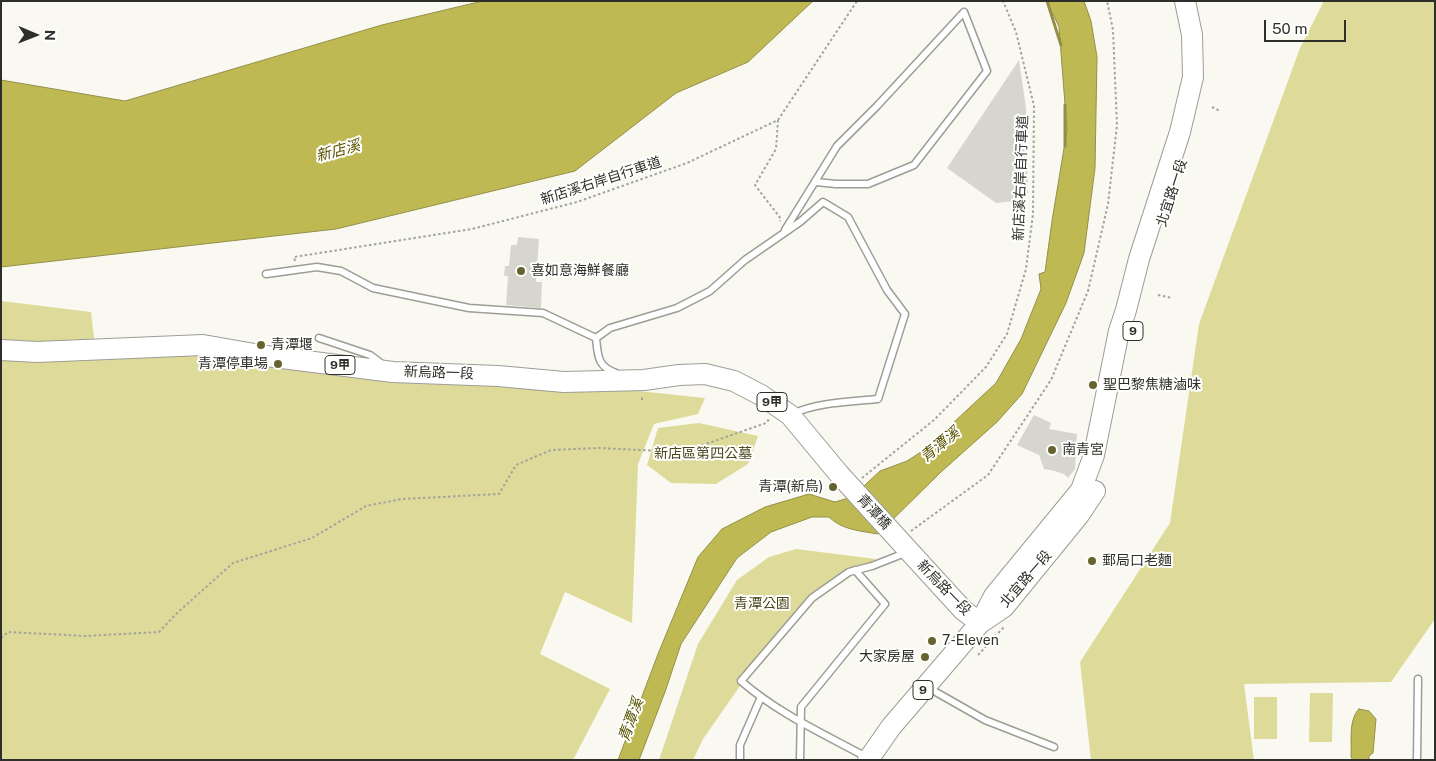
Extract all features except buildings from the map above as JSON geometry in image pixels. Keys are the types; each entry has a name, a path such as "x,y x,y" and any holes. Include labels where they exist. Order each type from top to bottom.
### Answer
{"main road":[{"name":"北宜路一段","path":"980,623 994,596 1081,490 1094,455 1119,331 1139,259 1180,132 1192,77 1192,35 1185,1"},
{"name":"北宜路一段","path":"980,623 1004,607 1079,515 1095,491 1103,468 1136,318 1161,226 1191,136 1204,76 1203,35 1197,1"},
{"name":"新烏路一段","path":"1,350 37,352 203,345 266,356 393,372 498,376 564,382 644,380 679,374 704,374 734,381 761,394 784,411 845,481"},
{"name":"青潭橋","path":"845,481 904,545"},
{"name":"新烏路一段","path":"904,545 963,610 980,623"},
{"name":"9","path":"868,759 891,727 980,623"}],"lane":[{"path":"783,233 838,146 964,12 987,71 914,164 868,184 816,182"},
{"path":"596,338 610,328 653,317 677,308 710,291 744,260 800,222 823,202 848,217 887,290 905,314 878,399 824,404 784,411"},
{"path":"266,274 317,267 340,271 373,288 469,308 543,313 596,338"},
{"path":"319,338 370,355 393,372"},
{"path":"596,338 598,358 605,369 620,375 679,374"},
{"path":"868,759 801,724 741,682 812,598 849,572 872,566 904,545"},
{"path":"800,760 801,707 885,604 854,570"},
{"path":"1417,760 1418,679"},
{"path":"926,687 985,720 1054,747"},
{"path":"740,760 740,745 761,697"}],"path":[{"path":"776,238 780,219 755,184 776,149 778,120 858,1"},
{"name":"新店溪右岸自行車道","path":"845,481 934,420 986,367 1007,334 1026,269 1033,214 1034,106 1016,32 1003,1"},
{"path":"904,545 988,475 1051,380 1088,291 1108,204 1118,125 1112,30 1107,1"},
{"path":"1212,107 1220,111"},
{"name":"新店溪右岸自行車道","path":"296,270 294,257 472,229 577,202 687,163 778,120"},
{"path":"1158,295 1172,298"},
{"path":"1,638 8,632 86,636 159,632 176,614 234,562 312,538 366,506 402,499 499,494 516,466 552,450 598,448 683,452 766,423 784,411"},
{"path":"978,655 1008,622"}],"green space":[{"path":"1324,1 1435,1 1435,619 1391,682 1244,684 1254,760 1091,760 1080,662 1170,523 1199,324 1300,48"},
{"path":"1,301 91,312 96,355 214,346 705,398 698,414 654,424 638,464 632,623 565,592 540,654 610,689 573,760 1,760"},
{"name":"新店區第四公墓","path":"699,423 758,436 748,464 716,484 671,483 647,465 658,428"},
{"name":"青潭公園","path":"796,549 876,559 804,607 756,663 703,739 693,760 659,760 698,644 737,580 769,557"},
{"path":"1310,693 1333,693 1332,742 1309,742"},
{"path":"1254,697 1277,697 1277,739 1254,739"}],"water":[{"name":"新店溪","path":"483,1 813,1 748,62 676,93 575,171 336,229 1,267 1,80 125,101 382,25"},
{"path":"1047,1 1084,1 1091,21 1097,57 1095,168 1084,253 1066,303 1022,394 997,422 941,472 878,534 858,531 840,525 829,517 812,517 771,532 737,558 681,644 639,760 618,760 658,654 698,557 722,529 765,507 809,494 835,502 852,497 880,471 907,461 924,450 996,383 1021,339 1041,289 1039,274 1045,272 1067,130 1059,27"},
{"path":"1359,709 1369,711 1376,719 1373,753 1369,756 1369,760 1353,760 1351,757 1353,719"}],"waterway":[{"name":"青潭溪","path":"1047,1 1061,45"},
{"name":"青潭溪","path":"1065,105 1065,146"}],"place":[{"name":"喜如意海鮮餐廳","path":"521,271"},
{"name":"青潭堰","path":"261,345"},
{"name":"青潭停車場","path":"278,364"},
{"name":"聖巴黎焦糖滷味","path":"1093,385"},
{"name":"南青宮","path":"1052,450"},
{"name":"青潭(新烏)","path":"833,487"},
{"name":"郵局口老麵","path":"1092,561"},
{"name":"7-Eleven","path":"932,641"},
{"name":"大家房屋","path":"925,657"}]}
